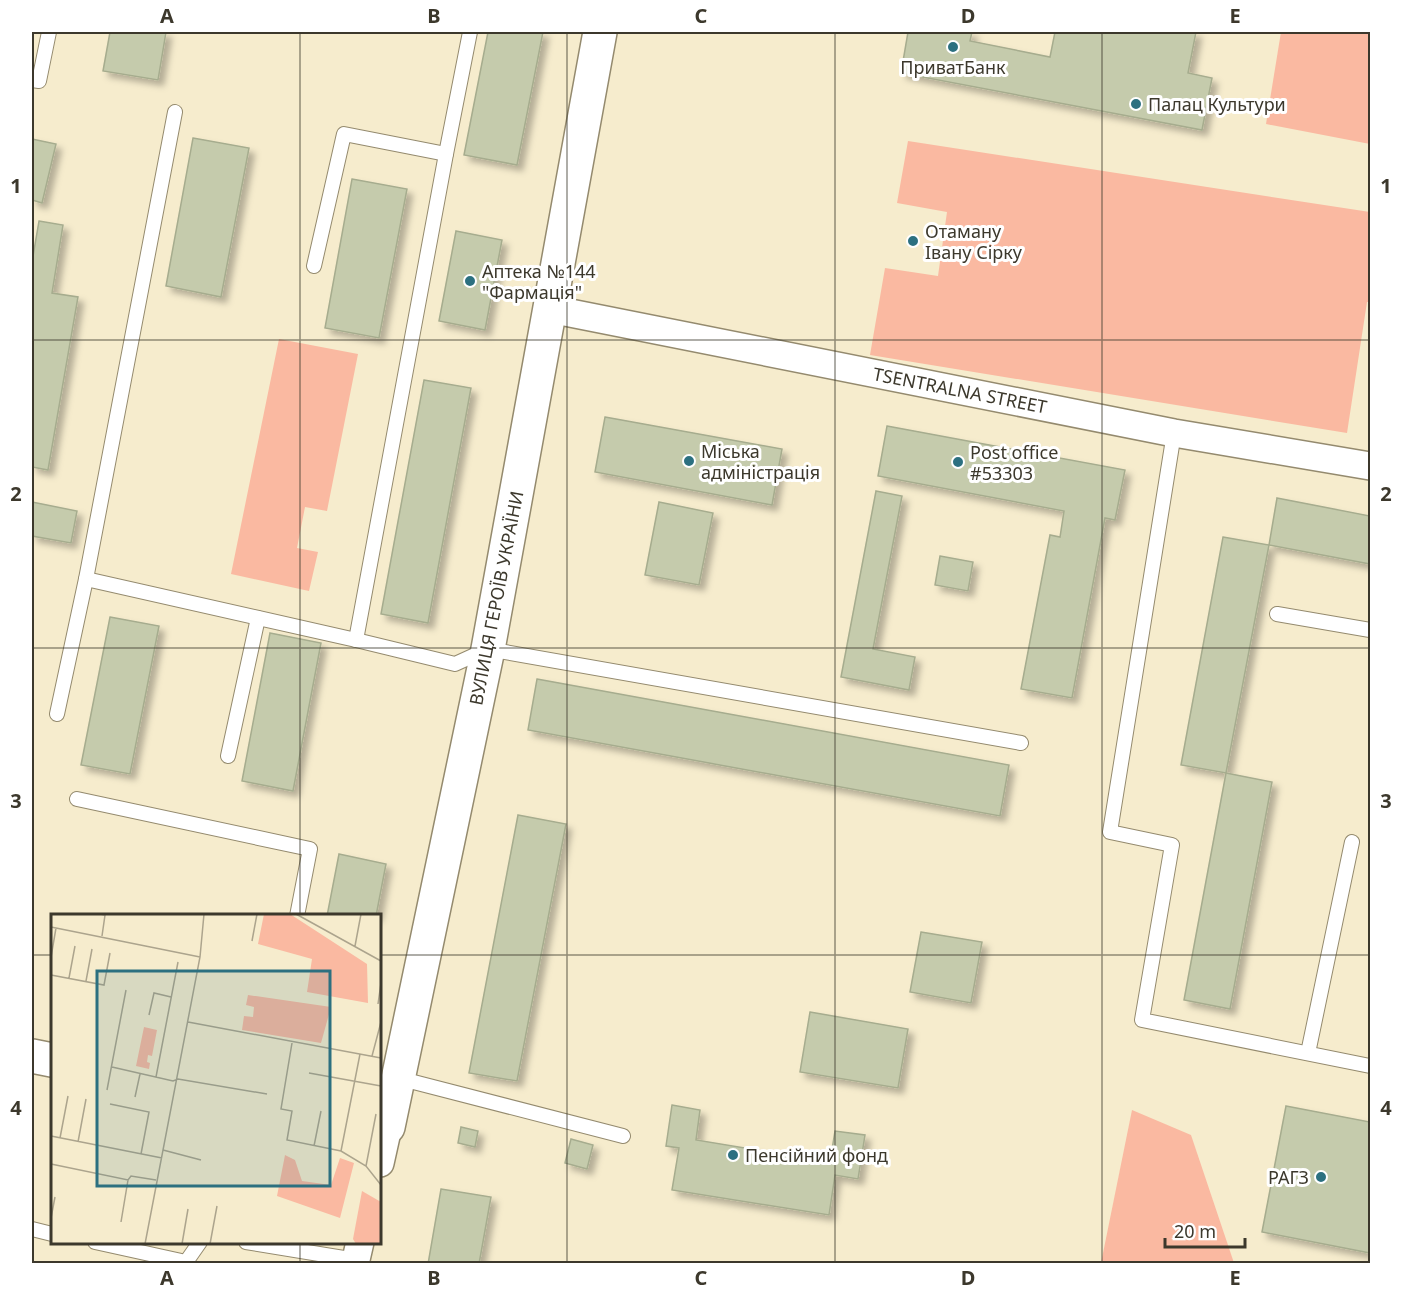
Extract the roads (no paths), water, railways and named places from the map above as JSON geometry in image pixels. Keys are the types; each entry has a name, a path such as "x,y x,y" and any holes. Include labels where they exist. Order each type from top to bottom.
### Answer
{"street":[{"name":"ВУЛИЦЯ ГЕРОЇВ УКРАЇНИ","path":"381,1154 384,1126 398,1078 488,649 600,32"},
{"name":"TSENTRALNA STREET","path":"550,309 1174,433 1371,466"},
{"path":"32,1056 51,1060"}],"lane":[{"path":"32,80 39,81 49,32"},
{"path":"356,640 446,154 471,32"},
{"path":"57,714 86,579 175,112"},
{"path":"314,266 344,134 446,154"},
{"path":"1174,433 1110,832 1172,845 1142,1020 1371,1066"},
{"path":"86,579 455,664 488,649 1021,743"},
{"path":"1277,614 1371,630"},
{"path":"228,756 258,618"},
{"path":"76,800 310,849 297,914"},
{"path":"1308,1053 1352,842"},
{"path":"398,1078 623,1136"},
{"path":"32,1229 51,1234"},
{"path":"104,1244 186,1263 199,1244"},
{"path":"263,1244 357,1255"}],"place":[{"name":"ПриватБанк","path":"953,47"},
{"name":"Палац Культури","path":"1136,104"},
{"name":"Отаману Iвану Сiрку","path":"913,241"},
{"name":"Аптека №144 \"Фармація\"","path":"470,281"},
{"name":"Мiська адмiнicтрацiя","path":"689,461"},
{"name":"Post office #53303","path":"958,462"},
{"name":"Пенсійний фонд","path":"733,1155"},
{"name":"РАГЗ","path":"1321,1177"}]}
